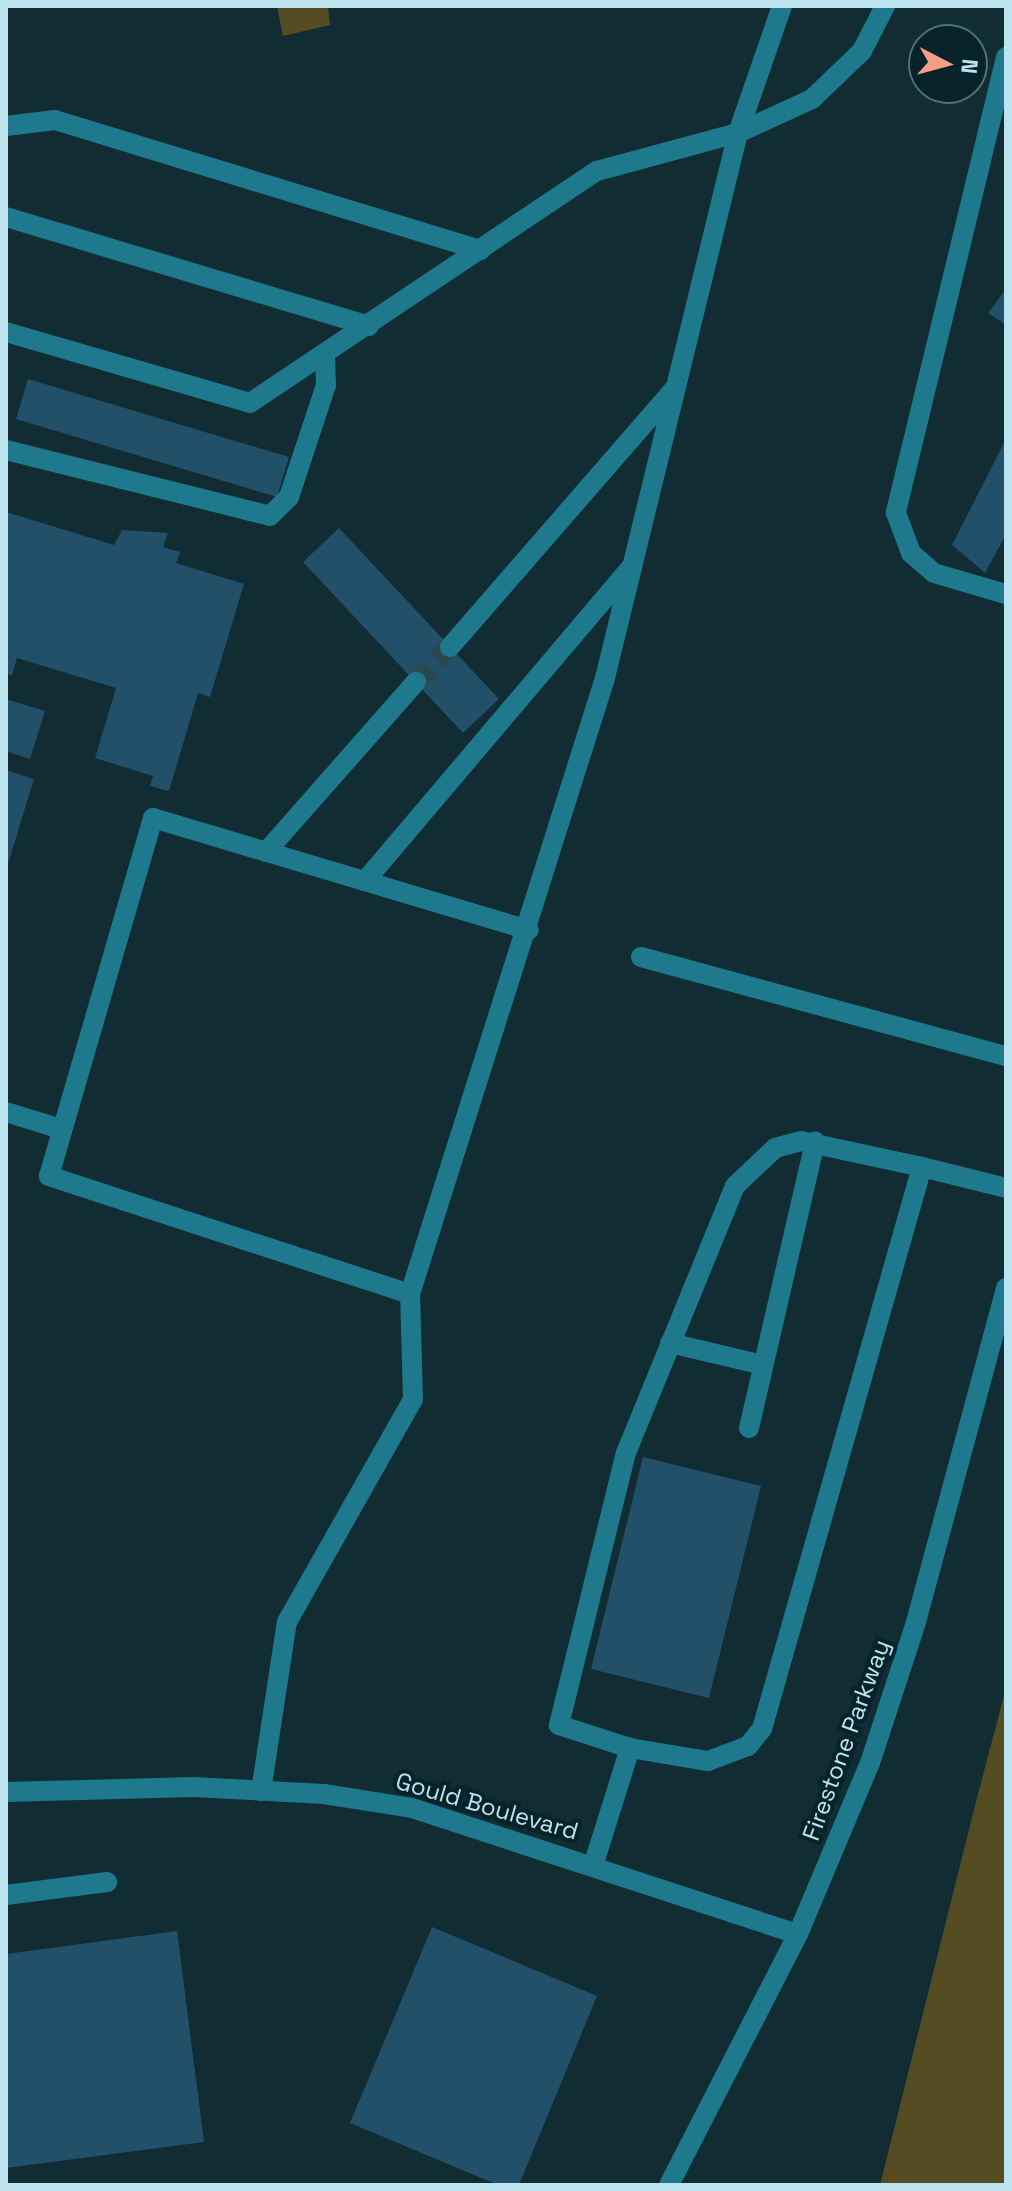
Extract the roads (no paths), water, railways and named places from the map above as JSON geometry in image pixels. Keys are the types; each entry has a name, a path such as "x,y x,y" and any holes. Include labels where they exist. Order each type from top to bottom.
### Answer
{"street":[{"path":"261,1791 287,1622 413,1399 410,1294 529,930 635,562 738,133 782,6"},
{"path":"6,332 250,403 597,171 738,133 837,81 885,6"},
{"path":"1005,61 896,513 911,553 934,573 1006,594"},
{"path":"6,126 55,120 481,250"},
{"path":"6,217 369,326"},
{"path":"6,450 270,516 294,482 326,385 325,355"},
{"path":"450,647 678,385"},
{"path":"365,881 635,562"},
{"path":"266,852 416,682"},
{"path":"410,1294 49,1176 153,818 529,930"},
{"path":"641,957 1006,1056"},
{"path":"6,1112 61,1129"},
{"path":"922,1167 762,1729 748,1746 708,1761 630,1748 559,1725 626,1453 735,1186 775,1148 815,1141 922,1167 1006,1188"},
{"path":"749,1428 815,1141"},
{"name":"Firestone Parkway","path":"669,2185 798,1934 870,1763 916,1622 1006,1288"},
{"path":"670,1343 763,1365"},
{"path":"594,1863 630,1748"},
{"name":"Gould Boulevard","path":"6,1792 261,1791 412,1808 594,1863 798,1934"},
{"path":"6,1895 107,1882"}],"tunnel":[{"path":"416,682 450,647"}]}
